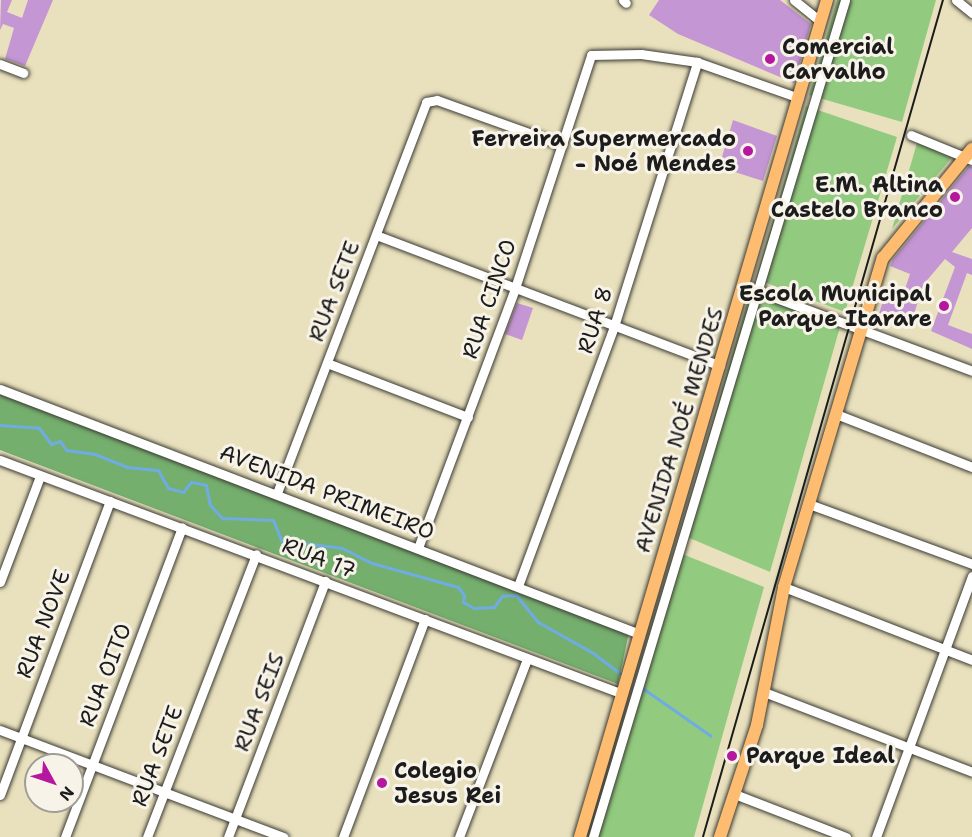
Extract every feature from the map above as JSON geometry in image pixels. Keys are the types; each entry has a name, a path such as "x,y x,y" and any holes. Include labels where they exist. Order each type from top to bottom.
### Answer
{"main road":[{"name":"AVENIDA NOÉ MENDES","path":"580,837 827,0"},
{"path":"720,837 737,795 764,692 784,587 861,329 890,246 970,155"}],"street":[{"path":"794,0 820,21"},
{"path":"593,837 845,0"},
{"path":"956,0 972,13"},
{"name":"RUA CINCO","path":"418,548 515,288 587,60 598,53 641,54 697,62"},
{"path":"697,62 799,98"},
{"name":"RUA 8","path":"518,586 614,326 697,62"},
{"path":"0,64 23,73"},
{"name":"RUA SETE","path":"277,493 426,102 433,99 561,145"},
{"path":"911,135 970,155"},
{"path":"376,235 720,366"},
{"path":"744,286 972,371"},
{"path":"327,363 468,417"},
{"name":"AVENIDA PRIMEIRO","path":"0,389 277,493 640,634"},
{"path":"836,414 972,467"},
{"name":"RUA 17","path":"0,460 256,554 623,694"},
{"path":"0,582 40,476"},
{"name":"RUA NOVE","path":"0,795 110,501"},
{"path":"809,504 972,564"},
{"name":"RUA OITO","path":"65,837 182,527"},
{"name":"RUA SETE","path":"147,837 256,554"},
{"path":"876,837 972,576"},
{"name":"RUA SEIS","path":"228,837 325,581"},
{"path":"784,587 972,660"},
{"path":"344,837 425,619"},
{"path":"459,837 527,659"},
{"path":"764,692 972,772"},
{"path":"0,730 283,837"},
{"path":"737,795 846,837"}],"green space":[{"path":"837,0 936,0 902,122 809,95"},
{"path":"806,106 897,137 845,312 756,279"},
{"path":"917,143 953,156 892,229"},
{"path":"750,293 840,327 770,572 680,534"},
{"path":"0,393 629,632 618,684 0,450"},
{"path":"675,551 764,587 694,837 590,837"}],"building":[{"path":"1,0 12,0 7,12 22,18 28,0 53,0 25,66 5,59 14,28 3,24 0,30"},
{"name":"Comercial Carvalho","path":"659,0 780,0 811,24 794,83 678,34 649,15"},
{"name":"Ferreira Supermercado - Noé Mendes","path":"733,120 777,136 763,181 719,167"},
{"path":"969,166 972,167 972,228 952,252 972,259 972,275 967,273 948,325 972,334 972,349 931,331 955,267 945,259 923,285 910,327 878,317 884,298 890,300 893,290 905,289 910,274 890,266 893,259"},
{"path":"517,303 533,308 522,340 505,334"}],"waterway":[{"path":"0,425 39,428 51,444 60,441 66,450 95,454 127,467 158,470 168,488 183,492 191,482 206,485 210,505 222,518 273,520 281,540 342,548 372,563 458,587 464,595 463,602 474,608 494,607 502,596 516,595 538,622 593,653 620,673"},
{"path":"641,687 711,736"}],"tram line":[{"path":"703,837 943,0"}],"place":[{"name":"Comercial Carvalho","path":"770,59"},
{"name":"Ferreira Supermercado - Noé Mendes","path":"748,151"},
{"name":"E.M. Altina Castelo Branco","path":"955,197"},
{"name":"Escola Municipal Parque Itarare","path":"944,306"},
{"name":"Parque Ideal","path":"732,756"},
{"name":"Colegio Jesus Rei","path":"382,783"}]}
